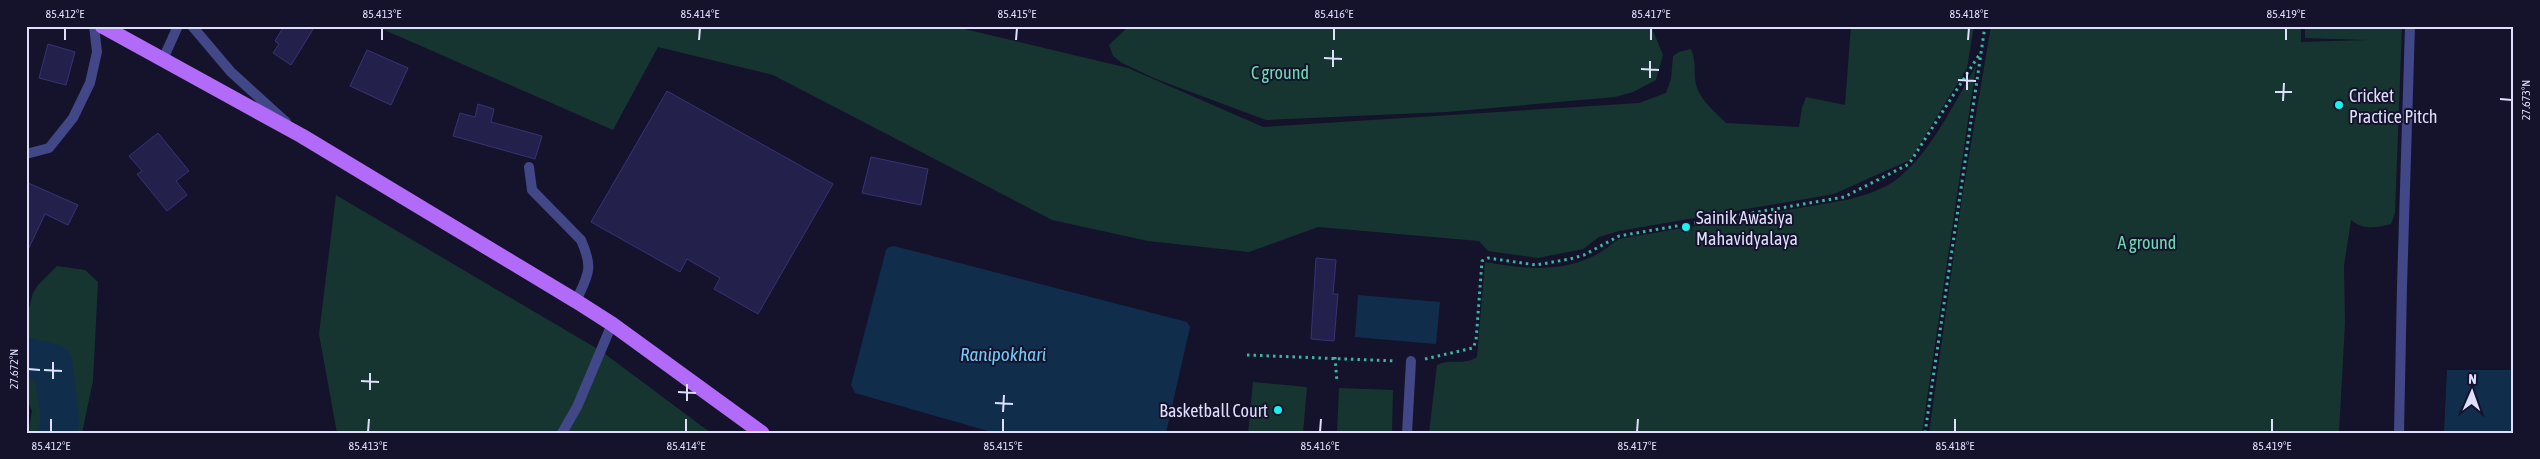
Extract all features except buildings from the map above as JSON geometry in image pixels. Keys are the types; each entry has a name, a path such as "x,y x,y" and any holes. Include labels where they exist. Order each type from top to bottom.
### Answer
{"main road":[{"path":"102,26 302,136 576,301 612,324 762,433"}],"street":[{"path":"26,154 49,148 73,118 90,83 97,52 94,26"},
{"path":"163,59 178,26"},
{"path":"192,26 231,72 302,136"},
{"path":"2399,433 2410,26"},
{"path":"529,167 532,190 581,240 585,248 590,272 576,301"},
{"path":"562,433 577,407 612,324"},
{"path":"1407,433 1411,361"}],"path":[{"path":"1925,433 1985,26"},
{"path":"1247,355 1411,361 1473,348 1476,341 1482,261 1488,258 1536,265 1584,255 1619,236 1844,197 1909,164 1981,52"},
{"path":"1335,357 1337,382"}],"green space":[{"path":"381,26 952,26 1128,68 1263,127 1639,103 1666,93 1671,79 1673,56 1679,52 1691,49 1698,90 1708,105 1726,123 1799,127 1806,97 1845,105 1851,26 1974,26 1967,68 1910,160 1834,194 1619,231 1599,237 1583,249 1538,258 1488,251 1479,241 1318,227 1249,252 1148,241 1052,220 773,75 658,47 613,130 380,28"},
{"name":"C ground","path":"1129,26 1651,26 1663,55 1656,80 1633,92 1615,97 1446,112 1266,120 1156,79 1122,63 1113,56 1109,45"},
{"name":"A ground","path":"1991,26 2301,26 2301,42 2367,40 2305,38 2305,26 2402,26 2395,213 2391,224 2381,226 2365,227 2351,220 2344,266 2345,323 2339,433 1929,433 1962,197"},
{"path":"1976,66 1922,433 1429,433 1437,365 1447,362 1472,360 1477,357 1485,262 1537,268 1564,266 1593,256 1619,239 1846,200 1876,191 1893,182 1918,159 1950,112"},
{"path":"336,195 601,351 711,433 337,433 319,334"},
{"path":"57,266 85,270 98,282 93,381 82,433 28,433 32,411 26,397 26,319 33,293 38,285"},
{"name":"Basketball Court","path":"1253,382 1307,387 1303,433 1248,433"},
{"path":"1339,388 1393,390 1392,433 1337,433"}],"water":[{"name":"Ranipokhari","path":"894,246 1187,322 1190,327 1166,433 995,433 855,393 851,385 886,250"},
{"path":"1358,295 1440,302 1436,344 1355,337"},
{"path":"2447,370 2514,370 2514,433 2444,433"}],"waterway":[{"path":"26,357 53,364 60,421 57,433"}],"place":[{"name":"Cricket Practice Pitch","path":"2339,105"},
{"name":"Sainik Awasiya Mahavidyalaya","path":"1686,227"},
{"name":"Basketball Court","path":"1278,410"}]}
